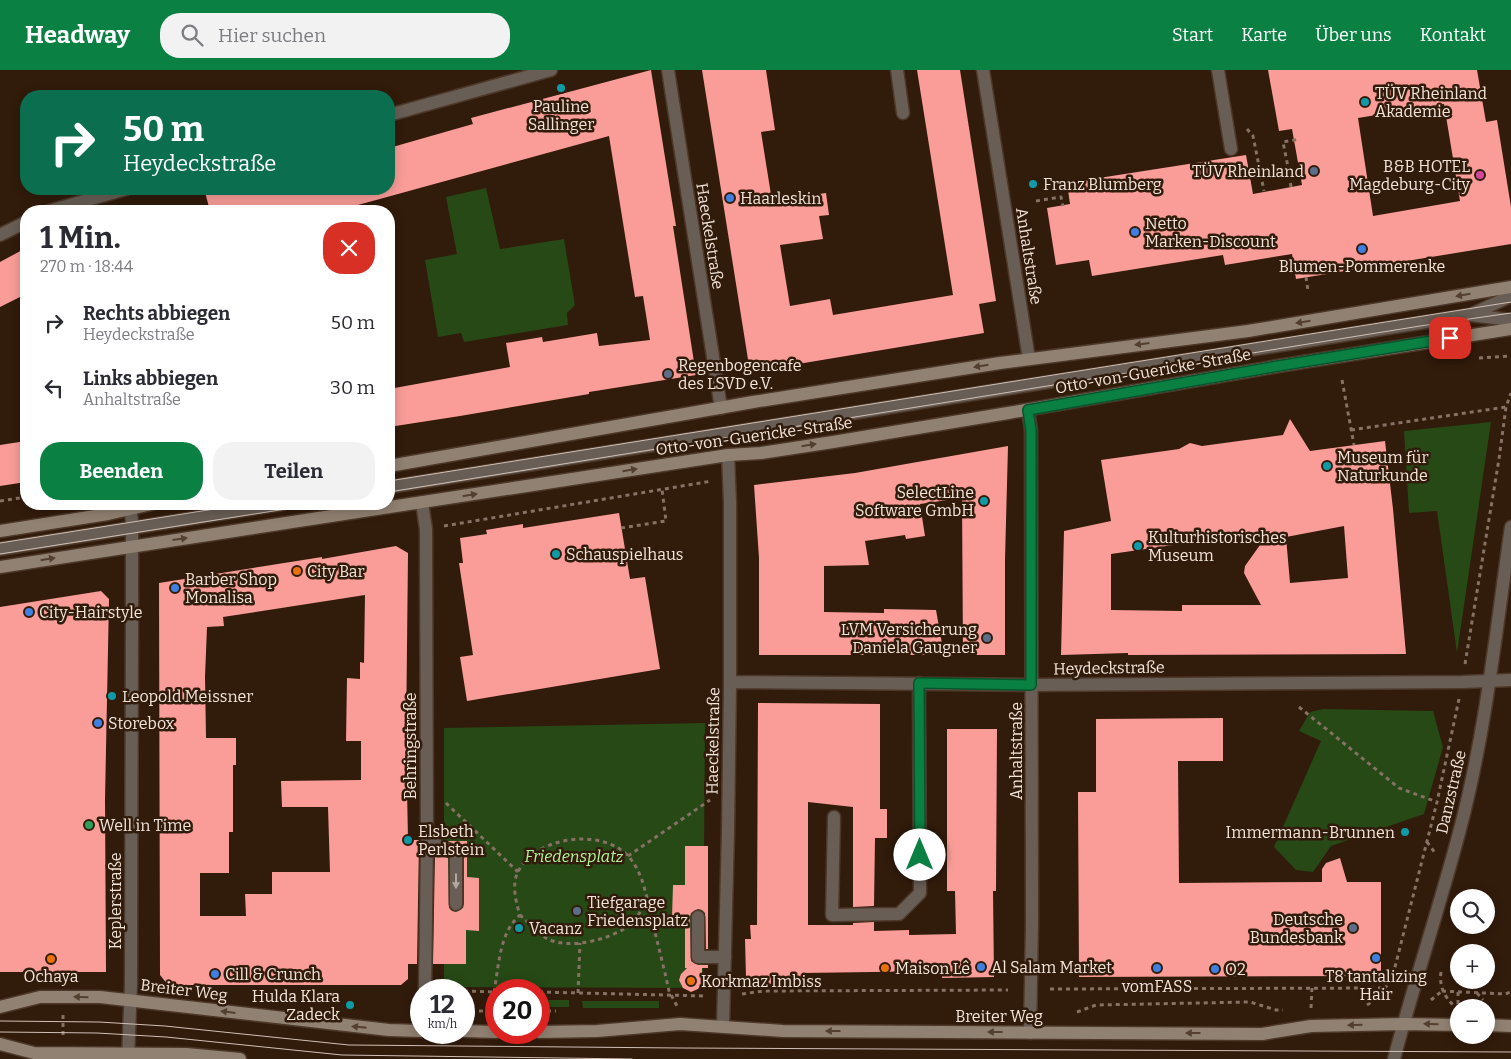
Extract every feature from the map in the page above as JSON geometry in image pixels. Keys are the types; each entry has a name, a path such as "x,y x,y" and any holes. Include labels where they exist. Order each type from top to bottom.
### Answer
{"street":[{"path":"395,113 551,70"},
{"name":"Haeckelstraße","path":"668,70 721,408"},
{"path":"897,70 904,113"},
{"name":"Anhaltstraße","path":"983,70 1029,359"},
{"path":"1218,70 1231,149"},
{"path":"86,205 111,195"},
{"path":"0,236 20,225"},
{"name":"Otto-von-Guericke-Straße","path":"395,465 721,408 1029,359 1248,331 1511,287"},
{"path":"395,486 1470,314 1511,296"},
{"path":"1470,314 1511,320"},
{"name":"Otto-von-Guericke-Straße","path":"395,507 728,455 761,453 1028,410 1278,366 1511,329"},
{"name":"Anhaltstraße","path":"1028,410 1031,430 1032,940 1030,1033"},
{"name":"Haeckelstraße","path":"723,1026 726,957 730,682 730,503 728,455"},
{"name":"Behringstraße","path":"422,503 426,529 427,841 425,979"},
{"path":"0,531 108,514 119,510"},
{"name":"Keplerstraße","path":"128,1056 130,1000 132,546 130,510"},
{"path":"0,549 244,510"},
{"name":"Otto-von-Guericke-Straße","path":"0,567 375,510"},
{"name":"Danzstraße","path":"1394,1059 1459,833 1480,735 1511,527"},
{"name":"Heydeckstraße","path":"730,682 1031,685 1511,680"},
{"path":"834,817 832,915 899,914 920,893 919,683"},
{"path":"427,841 456,853 456,904"},
{"path":"698,917 698,957 726,957"},
{"name":"Breiter Weg","path":"0,1007 40,997 63,996 130,1000 389,1030 410,1031"},
{"name":"Breiter Weg","path":"550,1032 597,1031 680,1024 783,1031 1262,1034 1298,1027 1450,1025"},
{"path":"1495,1025 1511,1026"},
{"path":"0,1044 34,1053 128,1056 186,1054 240,1059"}],"path":[{"path":"1291,187 1282,142 1300,139"},
{"path":"1288,172 1299,170"},
{"path":"1036,200 1061,197 1062,206"},
{"path":"1306,277 1308,292"},
{"path":"1479,358 1511,356"},
{"path":"1342,380 1354,445"},
{"path":"1464,667 1506,407 1511,393"},
{"path":"1351,430 1506,407"},
{"path":"441,527 716,480"},
{"path":"621,528 666,521 662,489"},
{"path":"0,501 20,498"},
{"path":"1299,707 1399,788 1437,802"},
{"name":"Danzstraße","path":"1361,1010 1387,988 1395,967 1437,802 1458,710"},
{"path":"426,786 518,872"},
{"path":"628,856 729,788"},
{"path":"646,896 639,914 626,927 606,938 580,943 565,943 546,938 520,915 516,901 516,878 526,861 538,852 548,846 572,839 596,840 608,843 628,856 640,875 646,896 669,991"},
{"path":"498,979 507,931 513,921 520,915"},
{"path":"578,993 580,943"},
{"path":"1442,965 1440,975 1442,991 1450,1002"},
{"path":"1310,1009 1312,988"},
{"name":"Breiter Weg","path":"1044,989 1387,988"},
{"name":"Breiter Weg","path":"550,992 724,996 763,992 1008,990"},
{"path":"1442,991 1505,994 1511,992"},
{"path":"1457,999 1458,992"},
{"path":"1476,993 1482,999"},
{"path":"63,996 63,1054"},
{"path":"1074,1012 1080,1012 1096,1005 1250,1002 1276,1010 1284,1010"},
{"path":"1302,1009 1319,1009"}],"green space":[{"path":"486,188 500,249 564,239 575,305 567,313 568,325 464,342 461,333 438,337 425,260 457,254 446,197"},
{"path":"1491,422 1457,653 1437,511 1409,513 1404,431"},
{"path":"1323,709 1433,711 1443,747 1424,814 1331,846 1313,872 1296,870 1274,847 1321,741 1299,731 1310,712"},
{"name":"Friedensplatz","path":"705,723 703,988 550,987 550,979 485,979 485,987 475,987 475,979 444,979 444,728"},
{"path":"550,1000 569,1000 569,1007 550,1007"},
{"path":"582,1001 659,1001 659,1008 583,1008"}],"building":[{"path":"651,70 676,226 673,226 696,375 395,426 395,388 510,367 506,343 542,337 543,342 597,333 599,346 650,340 643,296 635,297 609,136 395,195 395,146 473,124 471,118"},
{"path":"702,70 766,70 775,130 761,132 772,201 826,193 829,215 819,216 823,239 780,245 790,306 830,299 833,315 953,295 917,70 960,70 996,301 979,304 984,333 750,372"},
{"path":"1268,70 1477,70 1486,122 1497,120 1511,207 1511,244 1296,279 1292,254 1225,265 1223,255 1092,276 1089,260 1056,265 1047,208 1070,204 1067,183 1246,155 1253,194 1302,185 1292,129 1279,131","holes":["1444,104 1460,201 1373,216 1358,118"]},
{"path":"206,195 394,195 358,205 208,205"},
{"path":"20,251 20,297 0,307 0,262"},
{"name":"Kulturhistorisches Museum","path":"1290,419 1310,451 1385,441 1406,654 1128,655 1128,653 1061,655 1064,531 1111,521 1101,460 1179,449 1190,443 1202,446 1283,435","holes":["1344,526 1348,578 1290,583 1286,537","1270,531 1245,566 1244,573 1261,605 1182,605 1182,611 1111,610 1111,554"]},
{"path":"20,442 20,483 0,486 0,445"},
{"path":"1008,446 1005,655 963,655 962,498 920,504 925,536 906,539 905,535 865,541 869,565 824,566 824,612 884,613 884,609 936,610 944,655 759,655 759,558 754,485 855,473"},
{"path":"619,513 630,579 645,577 660,669 467,701 460,657 473,655 459,563 463,563 460,538 487,534 486,530 523,524 523,528"},
{"path":"396,546 408,553 406,740 408,840 419,840 417,964 408,964 408,979 401,985 168,985 160,975 159,583 322,557 322,559","holes":["365,595 364,663 360,662 360,679 347,678 346,741 361,741 361,780 281,781 282,807 328,807 330,872 272,872 272,894 245,894 246,916 200,916 200,873 229,873 229,832 233,832 233,765 236,765 236,738 206,738 205,677 207,627 224,626 223,617"]},
{"path":"101,591 109,599 105,800 106,972 0,972 0,607"},
{"path":"758,703 880,704 880,809 887,809 887,838 875,838 874,906 853,907 853,807 808,802 808,925 853,925 853,923 874,922 874,931 909,930 909,935 956,934 955,891 947,891 947,729 997,729 996,891 993,891 994,977 942,978 942,971 802,973 802,979 791,979 790,983 765,984 766,978 746,978 745,939 751,939 750,925 757,925"},
{"path":"1223,718 1223,761 1178,761 1179,883 1322,882 1322,869 1326,863 1340,858 1347,882 1381,882 1381,976 1079,977 1078,792 1096,792 1096,719"},
{"path":"447,841 467,841 467,877 479,878 479,931 466,930 466,964 433,964 435,853 448,858 449,908 456,912 463,908 464,904 464,852 460,846"},
{"path":"685,846 708,846 708,949 706,949 705,913 698,909 691,913 690,917 691,961 698,965 708,965 708,968 702,968 702,983 698,989 691,992 683,988 679,980 681,974 687,968 685,968 685,917 672,917 673,885 685,885"}],"tram line":[{"path":"395,480 1511,302"},
{"path":"395,491 1511,313"},
{"path":"0,543 208,510"},
{"path":"0,554 280,510"},
{"path":"0,1021 99,1022 165,1026 349,1045 1511,1052"},
{"path":"0,1032 97,1033 166,1037 342,1055 632,1059"}],"place":[{"name":"Pauline Sallinger","path":"561,88"},
{"name":"TÜV Rheinland Akademie","path":"1365,102"},
{"name":"TÜV Rheinland","path":"1314,171"},
{"name":"B&B HOTEL Magdeburg-City","path":"1480,175"},
{"name":"Franz Blumberg","path":"1033,184"},
{"name":"Haarleskin","path":"730,198"},
{"name":"Netto Marken-Discount","path":"1135,232"},
{"name":"Blumen-Pommerenke","path":"1362,249"},
{"name":"Regenbogencafe des LSVD e.V.","path":"668,374"},
{"name":"Museum für Naturkunde","path":"1327,466"},
{"name":"SelectLine Software GmbH","path":"984,501"},
{"name":"Kulturhistorisches Museum","path":"1138,546"},
{"name":"Schauspielhaus","path":"556,554"},
{"name":"City Bar","path":"297,571"},
{"name":"Barber Shop Monalisa","path":"175,588"},
{"name":"City-Hairstyle","path":"29,612"},
{"name":"LVM Versicherung Daniela Gaugner","path":"987,638"},
{"name":"Leopold Meissner","path":"112,696"},
{"name":"Storebox","path":"98,723"},
{"name":"Well in Time","path":"89,825"},
{"name":"Immermann-Brunnen","path":"1405,832"},
{"name":"Elsbeth Perlstein","path":"408,840"},
{"name":"Tiefgarage Friedensplatz","path":"577,911"},
{"name":"Vacanz","path":"519,928"},
{"name":"Deutsche Bundesbank","path":"1353,928"},
{"name":"T8 tantalizing Hair","path":"1376,958"},
{"name":"Ochaya","path":"51,959"},
{"name":"Al Salam Market","path":"981,967"},
{"name":"Maison Lê","path":"885,968"},
{"name":"vomFASS","path":"1157,968"},
{"name":"O2","path":"1215,969"},
{"name":"Cill & Crunch","path":"215,974"},
{"name":"Korkmaz Imbiss","path":"691,981"},
{"name":"Hulda Klara Zadeck","path":"350,1005"}],"route":[{"path":"920,855 919,683 1031,685 1031,430 1028,410 1450,338"}]}
